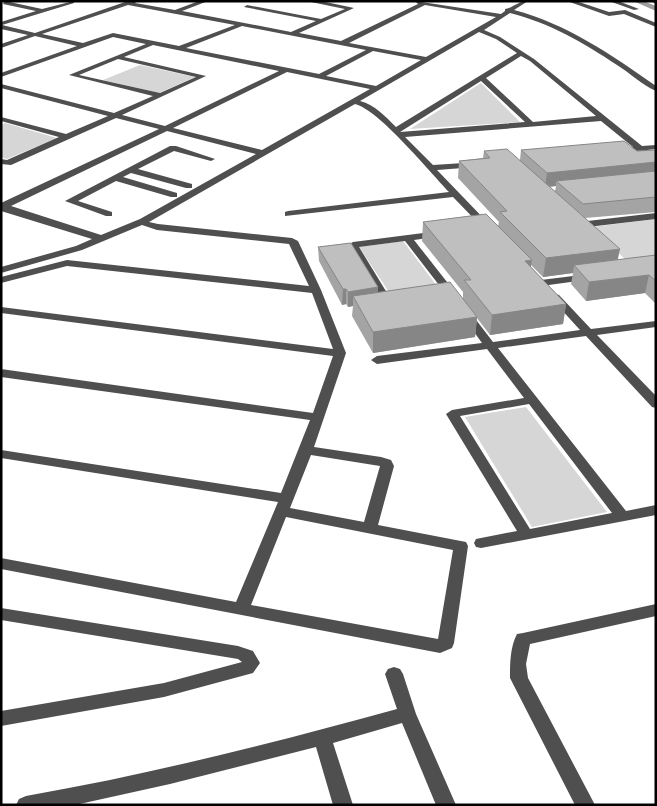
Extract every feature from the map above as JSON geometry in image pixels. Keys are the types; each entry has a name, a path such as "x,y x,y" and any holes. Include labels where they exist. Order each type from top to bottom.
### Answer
{"street":[{"path":"3,4 12,1"},
{"path":"1,26 72,2 67,1"},
{"path":"175,12 205,1"},
{"path":"262,1 247,7 323,20"},
{"path":"292,34 351,8 309,1"},
{"path":"412,1 508,10 562,26 598,43 648,79 656,89"},
{"path":"1,270 79,248 526,1"},
{"path":"570,1 609,14 625,12 656,26"},
{"path":"612,1 656,18"},
{"path":"1,46 131,2 240,25 422,59 479,30 508,10"},
{"path":"341,44 424,3"},
{"path":"3,4 44,11"},
{"path":"508,10 552,26 588,44 637,76 656,81"},
{"path":"180,48 240,25"},
{"path":"1,26 83,45"},
{"path":"645,29 656,26"},
{"path":"479,30 498,38 521,53 642,148 656,162"},
{"path":"1,75 112,35 371,87"},
{"path":"154,43 72,75 160,95"},
{"path":"588,44 598,43"},
{"path":"319,77 372,49"},
{"path":"398,133 521,53"},
{"path":"1,160 8,162 203,76 117,58"},
{"path":"2,207 286,70"},
{"path":"482,78 531,124"},
{"path":"1,86 263,153"},
{"path":"1,265 97,237 140,222 353,101 371,87"},
{"path":"353,101 364,104 379,114 491,231 470,230"},
{"path":"398,133 604,118"},
{"path":"1,119 66,137"},
{"path":"613,151 656,147"},
{"path":"109,214 70,201 173,148 211,158"},
{"path":"431,168 488,162"},
{"path":"131,170 189,186"},
{"path":"116,178 174,195"},
{"path":"288,214 456,194"},
{"path":"2,207 97,237"},
{"path":"579,225 656,216"},
{"path":"140,222 157,227 292,241 295,243 316,290 340,353 306,450 242,609"},
{"path":"374,308 394,305 353,245 452,232"},
{"path":"407,238 448,297 490,345 622,516"},
{"path":"1,280 67,263 316,290"},
{"path":"604,275 538,279 653,398"},
{"path":"1,310 340,353"},
{"path":"377,360 656,324"},
{"path":"1,373 317,417"},
{"path":"526,534 452,414 533,400"},
{"path":"306,450 386,463 387,466 370,527"},
{"path":"1,454 284,505 370,527 460,546 444,645 1,563"},
{"path":"481,543 656,510"},
{"path":"585,805 519,678 518,664 523,639 656,610"},
{"path":"1,614 244,654 250,658 252,663 247,668 164,690 1,719"},
{"path":"394,674 407,714 446,805"},
{"path":"26,805 98,799 407,714"},
{"path":"322,738 343,805"}],"shaded area":[{"path":"140,65 195,77 159,93 103,80"},
{"path":"481,83 520,122 410,129"},
{"path":"5,123 57,138 7,159 1,157 1,125"},
{"path":"656,219 656,264 633,267 592,227"},
{"path":"403,241 443,294 395,301 359,247"},
{"path":"526,407 607,512 532,527 465,417"}],"building":[{"path":"624,141 637,151 656,150 656,162 547,173 521,150"},
{"path":"507,149 620,249 546,258 500,212 507,211 459,161 490,158 484,151"},
{"path":"656,171 656,197 583,204 556,181"},
{"path":"486,214 532,260 525,261 566,304 492,315 464,280 471,280 423,222"},
{"path":"351,243 378,287 348,292 346,289 343,289 318,247"},
{"path":"656,255 656,281 649,275 589,282 574,265"},
{"path":"450,282 477,317 373,332 353,296"}],"waterway":[{"path":"636,1 656,9"}]}
